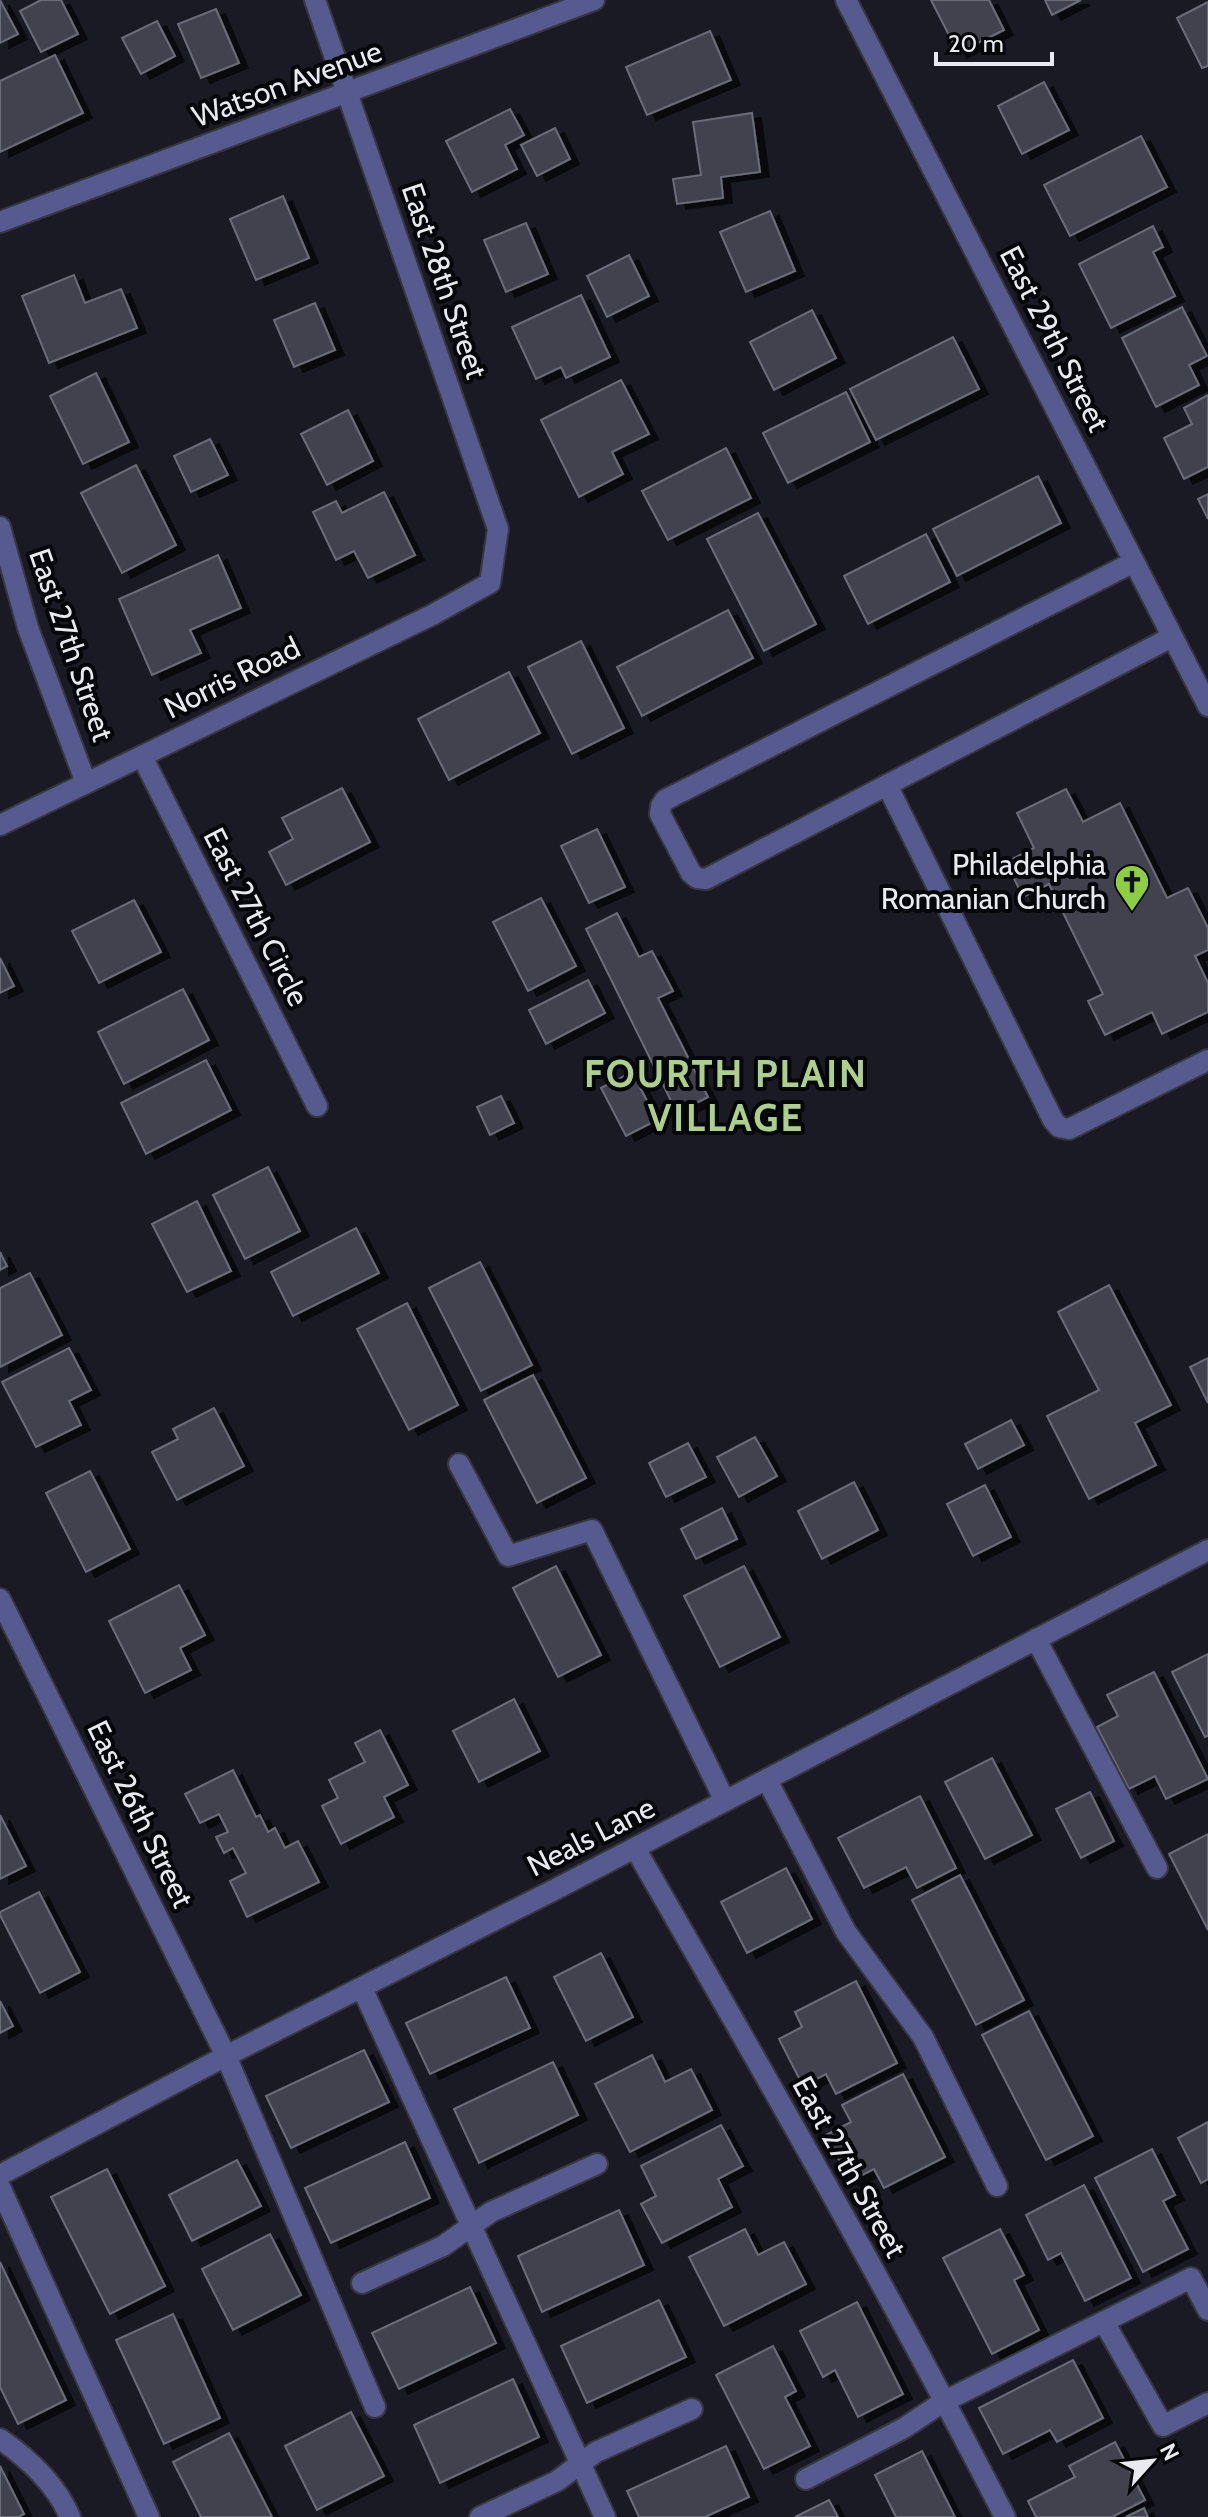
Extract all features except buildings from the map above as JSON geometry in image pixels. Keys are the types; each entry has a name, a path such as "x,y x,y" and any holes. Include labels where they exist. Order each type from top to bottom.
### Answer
{"street":[{"name":"East 28th Street","path":"315,0 498,529 490,583"},
{"name":"Watson Avenue","path":"0,222 594,0"},
{"name":"East 29th Street","path":"846,0 1208,706"},
{"name":"East 27th Street","path":"0,527 28,628 86,783"},
{"path":"1134,562 665,800 660,814 691,873 697,878 706,879 1172,637"},
{"name":"Norris Road","path":"0,825 432,615 490,583"},
{"name":"East 27th Circle","path":"142,756 317,1106"},
{"path":"887,785 1059,1127 1069,1129 1208,1060"},
{"path":"459,1464 508,1556 592,1530 725,1801"},
{"name":"Neals Lane","path":"0,2175 1208,1550"},
{"name":"East 26th Street","path":"0,1599 226,2056 375,2407"},
{"path":"1036,1639 1157,1868"},
{"path":"767,1780 846,1932 923,2037 997,2186"},
{"name":"East 27th Street","path":"635,1848 742,2033 1005,2517"},
{"path":"362,1988 605,2517"},
{"path":"362,2283 443,2246 491,2212 597,2164"},
{"path":"0,2187 149,2517"},
{"path":"806,2479 904,2428 943,2402 1191,2278 1208,2310"},
{"path":"1104,2322 1163,2426 1208,2403"},
{"path":"480,2517 557,2481 596,2452 692,2409"},
{"path":"0,2439 41,2471 66,2506 70,2517"}],"place":[{"name":"Philadelphia Romanian Church","path":"1132,913"}],"district":[{"name":"FOURTH PLAIN VILLAGE","path":"726,1096"}]}
